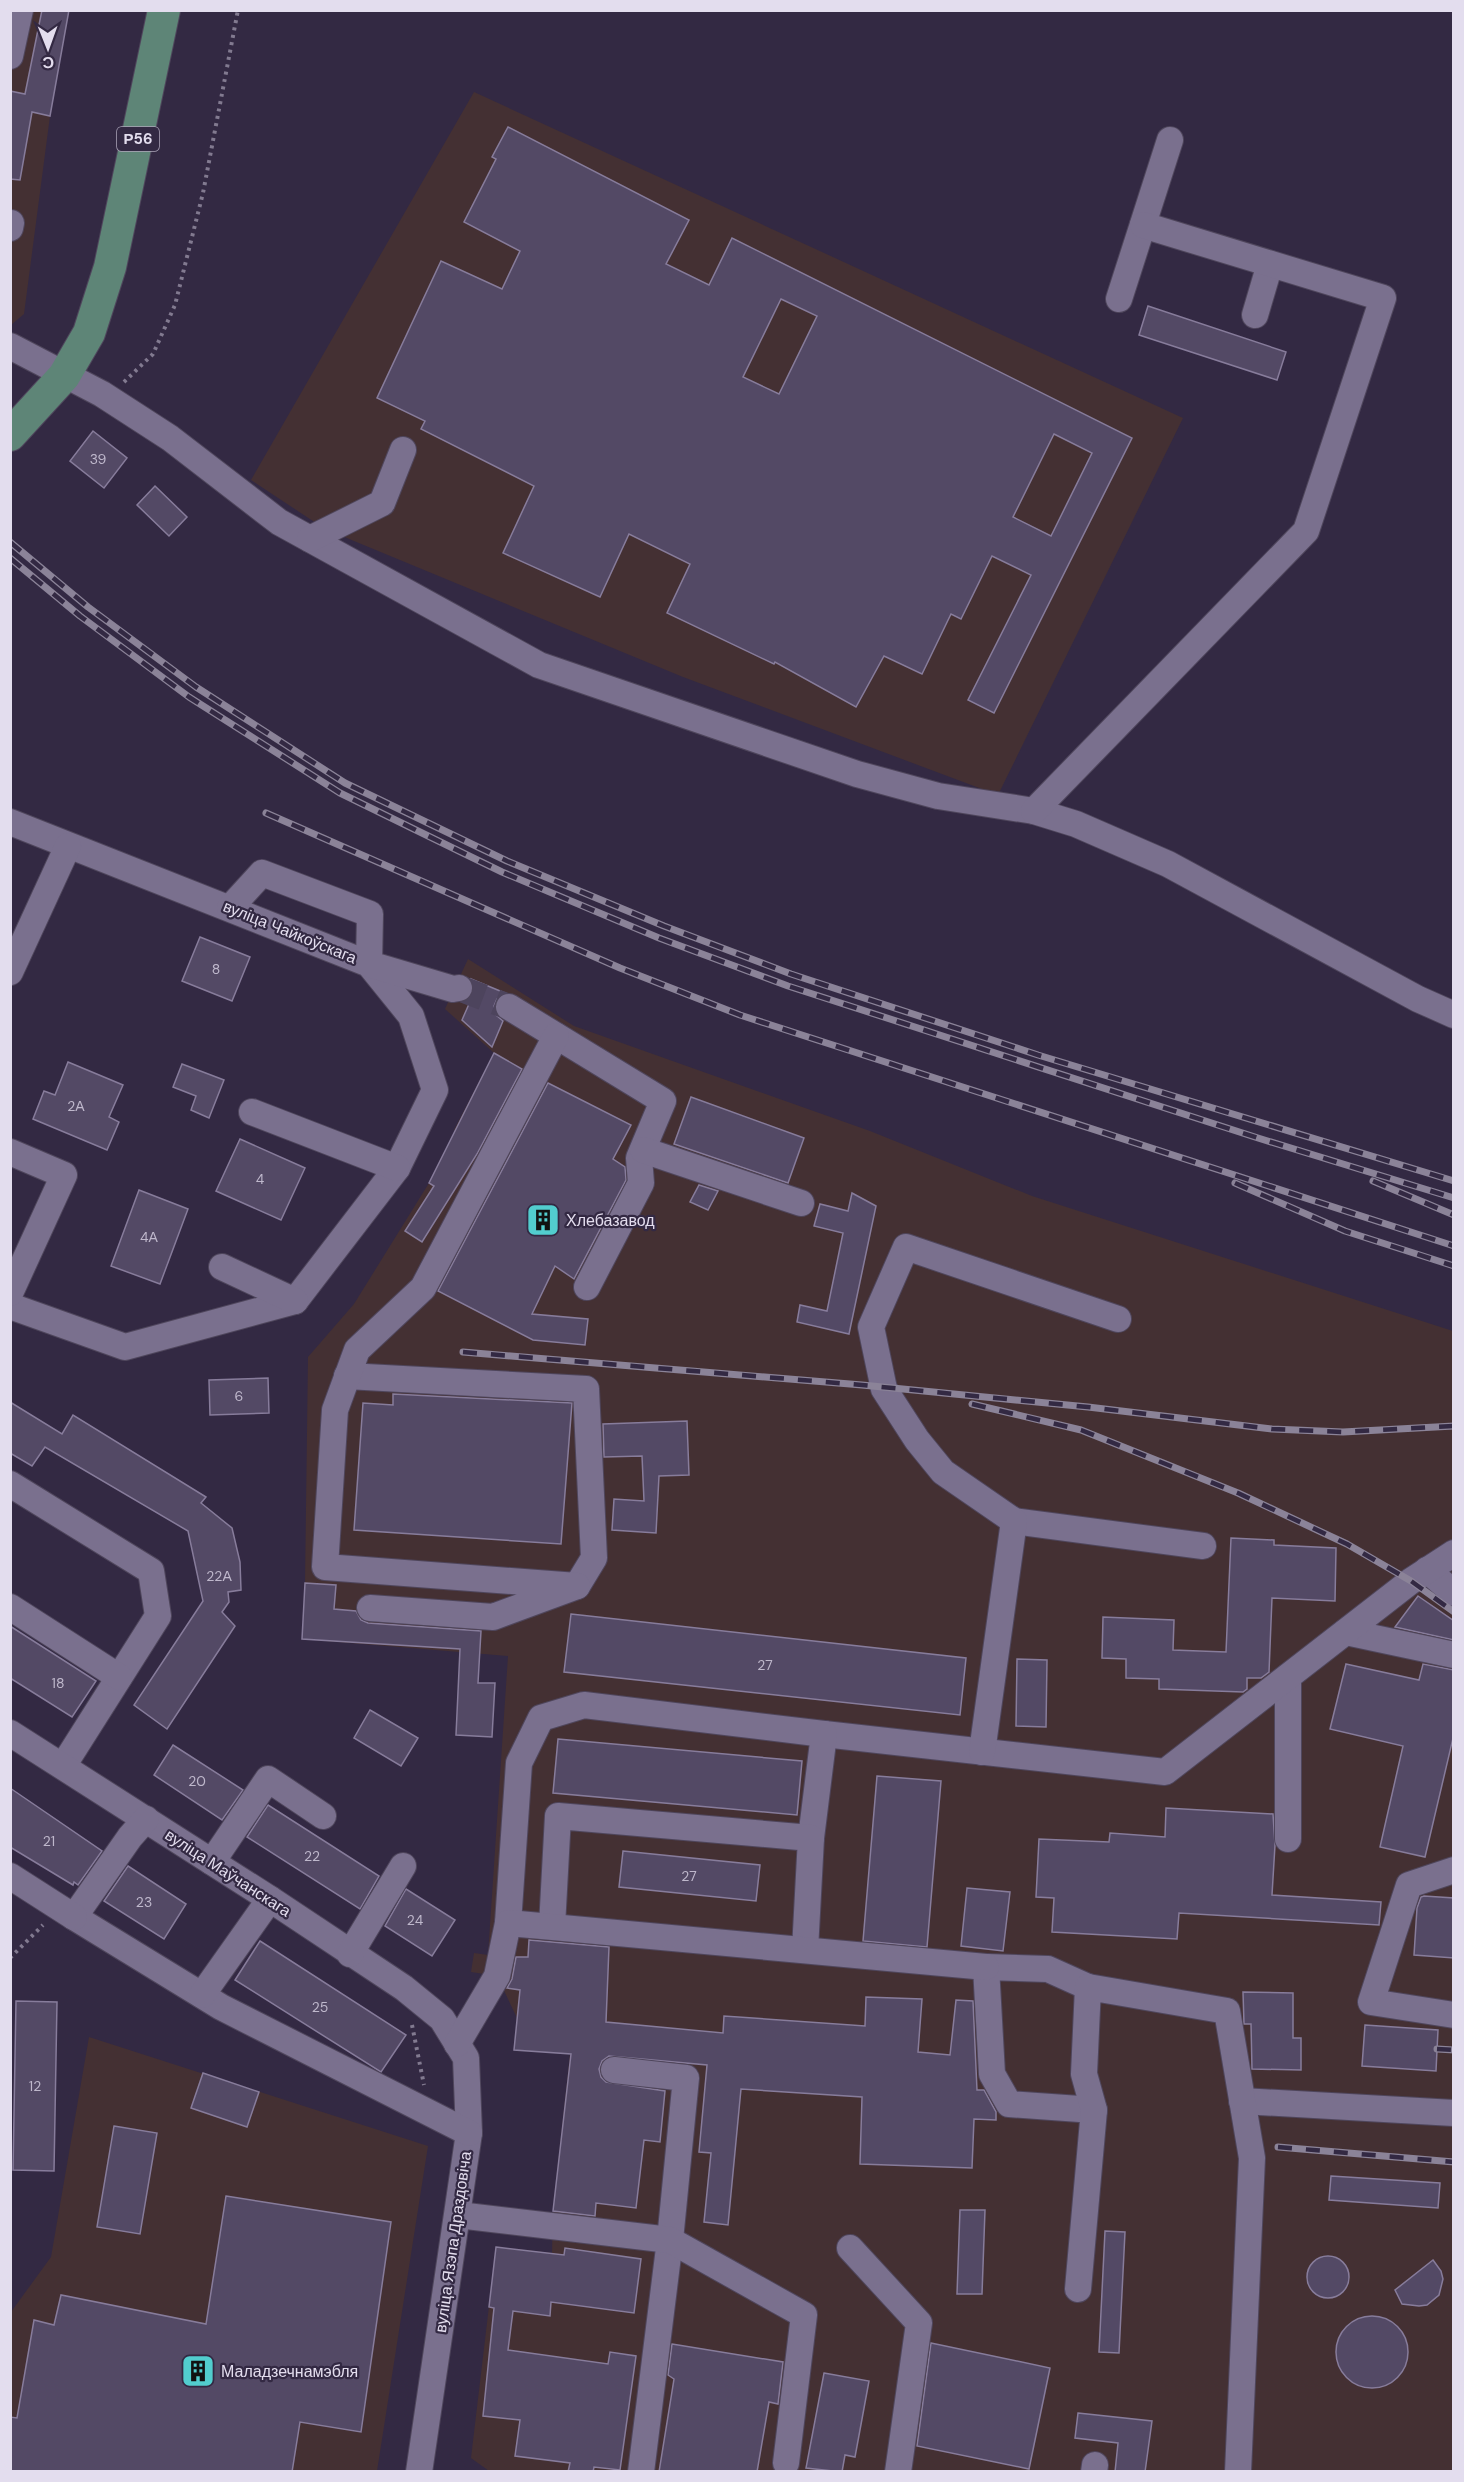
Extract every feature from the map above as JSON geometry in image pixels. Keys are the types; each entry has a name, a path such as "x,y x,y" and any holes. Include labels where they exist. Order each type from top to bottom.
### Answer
{"main road":[{"name":"Р56","path":"10,435 64,376 89,333 110,267 164,10"}],"street":[{"path":"10,56 20,10"},
{"path":"1119,299 1170,140"},
{"path":"10,228 11,223"},
{"path":"1034,811 1306,531 1383,298 1143,225"},
{"path":"1255,315 1270,264"},
{"path":"10,346 102,394 170,438 279,522 539,665 857,774 938,796 1034,811 1076,824 1168,864 1418,999 1454,1016"},
{"path":"310,539 382,503 404,450"},
{"name":"вуліца Чайкоўскага","path":"10,822 369,964 411,1016 435,1090 397,1168 295,1301"},
{"path":"10,972 68,846"},
{"path":"230,908 262,873 370,914 369,964 453,989 459,988"},
{"path":"509,1007 663,1101 639,1158 641,1183 587,1287"},
{"path":"556,1036 423,1288 357,1350 335,1410 325,1567 577,1586"},
{"path":"252,1112 397,1168"},
{"path":"643,1150 801,1203"},
{"path":"10,1152 63,1175 10,1293"},
{"path":"1118,1319 906,1247 871,1327 884,1389 917,1440 943,1472 1014,1521 1203,1546"},
{"path":"222,1267 295,1301"},
{"path":"10,1306 125,1347 295,1301"},
{"path":"347,1376 586,1389 594,1558 577,1586 493,1617 370,1608"},
{"path":"10,1484 152,1570 158,1616 63,1766"},
{"path":"982,1752 1014,1521"},
{"path":"457,2044 497,1976 508,1923 519,1762 541,1718 584,1705 1165,1772 1427,1570 1454,1553"},
{"path":"1427,1570 1454,1572"},
{"path":"1427,1570 1454,1593"},
{"path":"10,1607 119,1677"},
{"path":"1346,1632 1454,1655"},
{"path":"1288,1677 1288,1839"},
{"name":"вуліца Маўчанскага","path":"10,1733 270,1899 404,1988 442,2019"},
{"path":"805,1950 811,1838 824,1734"},
{"path":"212,1862 268,1779 323,1816"},
{"path":"552,1926 558,1816 811,1838"},
{"path":"67,1913 146,1819"},
{"path":"350,1954 403,1866"},
{"path":"1454,1870 1409,1885 1371,2002 1454,2015"},
{"path":"10,1876 202,1995 469,2133"},
{"path":"202,1995 270,1899"},
{"path":"508,1923 986,1967 1048,1969 1088,1987 1227,2011 1252,2158 1238,2472"},
{"path":"986,1967 992,2074 1009,2104 1094,2110"},
{"path":"1078,2289 1094,2110 1084,2074 1088,1987"},
{"name":"вуліца Язэпа Драздовіча","path":"419,2472 469,2133 466,2058 442,2019"},
{"path":"614,2070 686,2078 670,2240 641,2472"},
{"path":"1242,2101 1454,2113"},
{"path":"458,2215 670,2240 804,2315 786,2463"},
{"path":"850,2248 919,2323 898,2472"}],"path":[{"path":"102,394 128,379 153,354 175,305 203,193 238,10"},
{"path":"10,1959 67,1913"}],"shaded area":[{"path":"11,11 69,11 50,116 24,314 11,325"},
{"path":"474,92 1183,418 998,795 683,677 325,529 251,480"},
{"path":"468,959 574,1026 870,1131 1032,1196 1453,1331 1453,2471 489,2471 471,2458 496,2247 552,2253 553,2211 570,2054 514,2050 517,2018 497,1976 471,1972 474,1953 488,1955 508,1656 302,1639 305,1583 308,1357 354,1304 429,1183 442,1156 458,1133 454,1130 494,1053 445,1009"},
{"path":"89,2037 428,2146 377,2471 11,2472 11,2312 51,2257"}],"building":[{"path":"42,10 69,10 50,116 32,112 20,180 10,179 10,91 25,94"},
{"path":"508,127 689,220 666,264 709,285 732,238 1132,438 994,713 968,700 1031,575 992,556 961,619 951,614 922,674 884,656 856,707 775,662 774,664 667,613 690,564 629,534 600,597 503,553 534,486 421,429 425,421 377,398 441,261 502,289 520,251 464,222 496,159 492,157","holes":["781,299 817,316 779,394 743,377","1054,434 1092,453 1051,536 1013,517"]},
{"path":"1148,306 1286,352 1277,380 1139,335"},
{"path":"93,431 127,458 104,488 70,461"},
{"path":"155,486 187,517 169,536 137,505"},
{"path":"200,937 250,957 232,1001 182,981"},
{"path":"471,979 505,993 497,999 494,1006 496,1015 503,1021 492,1047 462,1020 469,1004 464,1002 473,993"},
{"path":"494,1053 522,1069 477,1154 422,1242 405,1231 434,1186 429,1183"},
{"path":"68,1062 123,1085 109,1117 119,1122 107,1150 33,1119 44,1091 55,1095"},
{"path":"182,1064 224,1080 209,1118 191,1110 196,1096 173,1087"},
{"name":"Хлебазавод","path":"548,1083 631,1125 613,1159 625,1167 626,1180 574,1279 555,1266 532,1314 588,1319 585,1345 533,1340 438,1291"},
{"path":"691,1097 804,1138 788,1183 674,1144"},
{"path":"240,1139 305,1168 281,1220 216,1191"},
{"path":"699,1185 718,1191 708,1210 690,1202"},
{"path":"139,1190 188,1209 160,1284 111,1266"},
{"path":"852,1193 876,1206 849,1334 797,1322 800,1305 827,1311 843,1233 814,1226 820,1204 848,1211"},
{"path":"268,1378 269,1413 210,1415 209,1380"},
{"path":"393,1394 572,1403 561,1544 354,1530 363,1403 393,1405"},
{"path":"10,1402 62,1434 73,1415 206,1497 201,1503 232,1528 240,1562 241,1590 228,1592 229,1602 222,1612 235,1626 167,1729 134,1705 203,1601 188,1531 45,1447 32,1466 10,1453"},
{"path":"687,1421 689,1475 659,1476 656,1533 612,1530 614,1499 644,1501 642,1456 604,1457 603,1424"},
{"path":"1231,1538 1274,1540 1274,1545 1336,1548 1335,1601 1272,1598 1269,1672 1261,1678 1247,1678 1247,1689 1243,1692 1159,1689 1159,1679 1126,1678 1126,1659 1102,1658 1103,1617 1174,1620 1173,1650 1226,1652"},
{"path":"305,1583 336,1585 334,1609 356,1611 361,1620 368,1623 481,1631 478,1683 495,1683 492,1737 456,1735 460,1649 302,1639"},
{"path":"1418,1596 1454,1621 1454,1640 1395,1627"},
{"path":"571,1614 966,1658 960,1715 564,1672"},
{"path":"10,1626 96,1681 72,1717 10,1678"},
{"path":"1017,1659 1047,1660 1046,1727 1016,1726"},
{"path":"1346,1664 1419,1680 1423,1664 1454,1670 1454,1734 1425,1857 1380,1847 1403,1746 1330,1729"},
{"path":"370,1710 418,1738 401,1766 354,1738"},
{"path":"558,1739 802,1761 797,1815 553,1793"},
{"path":"173,1745 243,1790 222,1820 154,1775"},
{"path":"877,1776 941,1781 927,1947 863,1941"},
{"path":"10,1788 102,1851 78,1885 74,1882 73,1885 10,1847"},
{"path":"268,1805 379,1876 360,1909 247,1837"},
{"path":"1166,1808 1273,1814 1275,1845 1272,1895 1381,1902 1379,1925 1179,1913 1177,1939 1052,1932 1054,1898 1036,1897 1039,1839 1109,1842 1110,1833 1165,1837"},
{"path":"623,1851 760,1865 756,1901 619,1887"},
{"path":"128,1866 186,1904 164,1939 104,1901"},
{"path":"967,1888 1010,1892 1003,1951 961,1946"},
{"path":"406,1889 455,1920 432,1956 385,1926"},
{"path":"1421,1897 1454,1898 1454,1958 1414,1955 1417,1908"},
{"path":"529,1940 609,1947 606,2022 723,2033 724,2016 865,2026 866,1997 922,1999 918,2052 950,2055 956,2000 973,2001 977,2090 984,2090 996,2112 996,2120 974,2119 972,2168 860,2164 862,2097 741,2089 728,2225 704,2222 711,2153 699,2152 707,2065 609,2056 602,2061 599,2069 601,2077 606,2082 665,2091 660,2142 644,2140 636,2208 596,2203 595,2216 553,2211 571,2054 514,2050 520,1990 507,1988 512,1979 516,1957 528,1957"},
{"path":"260,1941 406,2035 381,2072 235,1980"},
{"path":"1243,1992 1293,1993 1293,2038 1301,2038 1301,2070 1252,2069 1251,2024 1244,2024"},
{"path":"16,2001 57,2002 54,2171 13,2170"},
{"path":"1365,2025 1438,2030 1436,2071 1362,2066"},
{"path":"203,2073 259,2092 247,2127 191,2108"},
{"path":"114,2126 157,2133 140,2234 97,2227"},
{"path":"1331,2176 1440,2183 1438,2208 1329,2200"},
{"name":"Маладзечнамэбля","path":"226,2196 391,2222 361,2432 300,2422 292,2472 10,2472 10,2417 17,2418 34,2320 54,2325 61,2295 206,2324"},
{"path":"960,2210 985,2210 982,2294 957,2294"},
{"path":"1105,2231 1125,2232 1119,2353 1099,2352"},
{"path":"496,2247 564,2255 565,2248 641,2259 634,2313 551,2302 550,2316 513,2311 508,2350 608,2364 610,2352 636,2356 620,2470 594,2467 593,2472 568,2472 570,2463 515,2456 520,2420 483,2416 494,2308 489,2307"},
{"path":"1328,2256 1343,2262 1349,2277 1343,2292 1328,2298 1313,2292 1307,2277 1313,2262"},
{"path":"1433,2260 1441,2271 1443,2279 1439,2295 1427,2305 1402,2304 1395,2290"},
{"path":"1372,2316 1392,2322 1402,2332 1408,2352 1402,2372 1392,2382 1372,2388 1352,2382 1342,2372 1336,2352 1342,2332 1352,2322"},
{"path":"931,2343 1050,2368 1029,2469 917,2446"},
{"path":"672,2344 783,2362 778,2404 769,2402 757,2472 659,2472 674,2379 668,2375"},
{"path":"824,2373 869,2381 855,2457 845,2455 842,2472 806,2468"},
{"path":"1078,2413 1152,2421 1145,2472 1115,2472 1118,2443 1075,2438"}],"tunnel":[{"path":"459,988 509,1007"}],"railway":[{"path":"10,542 88,607 196,687 345,783 507,861 664,926 791,974 1038,1055 1454,1181"},
{"path":"10,558 80,616 189,697 340,793 502,872 659,938 788,986 1258,1138 1454,1198"},
{"path":"266,813 620,968 740,1015 1454,1246"},
{"path":"1373,1181 1454,1215"},
{"path":"1235,1183 1345,1231 1454,1266"},
{"path":"463,1352 862,1385 1088,1407 1272,1429 1343,1432 1454,1426"},
{"path":"972,1404 1081,1430 1238,1493 1347,1544 1411,1581 1454,1612"},
{"path":"1437,2049 1454,2050"},
{"path":"1278,2147 1454,2162"}],"place":[{"name":"Хлебазавод","path":"543,1220"},
{"name":"Маладзечнамэбля","path":"198,2371"}]}
